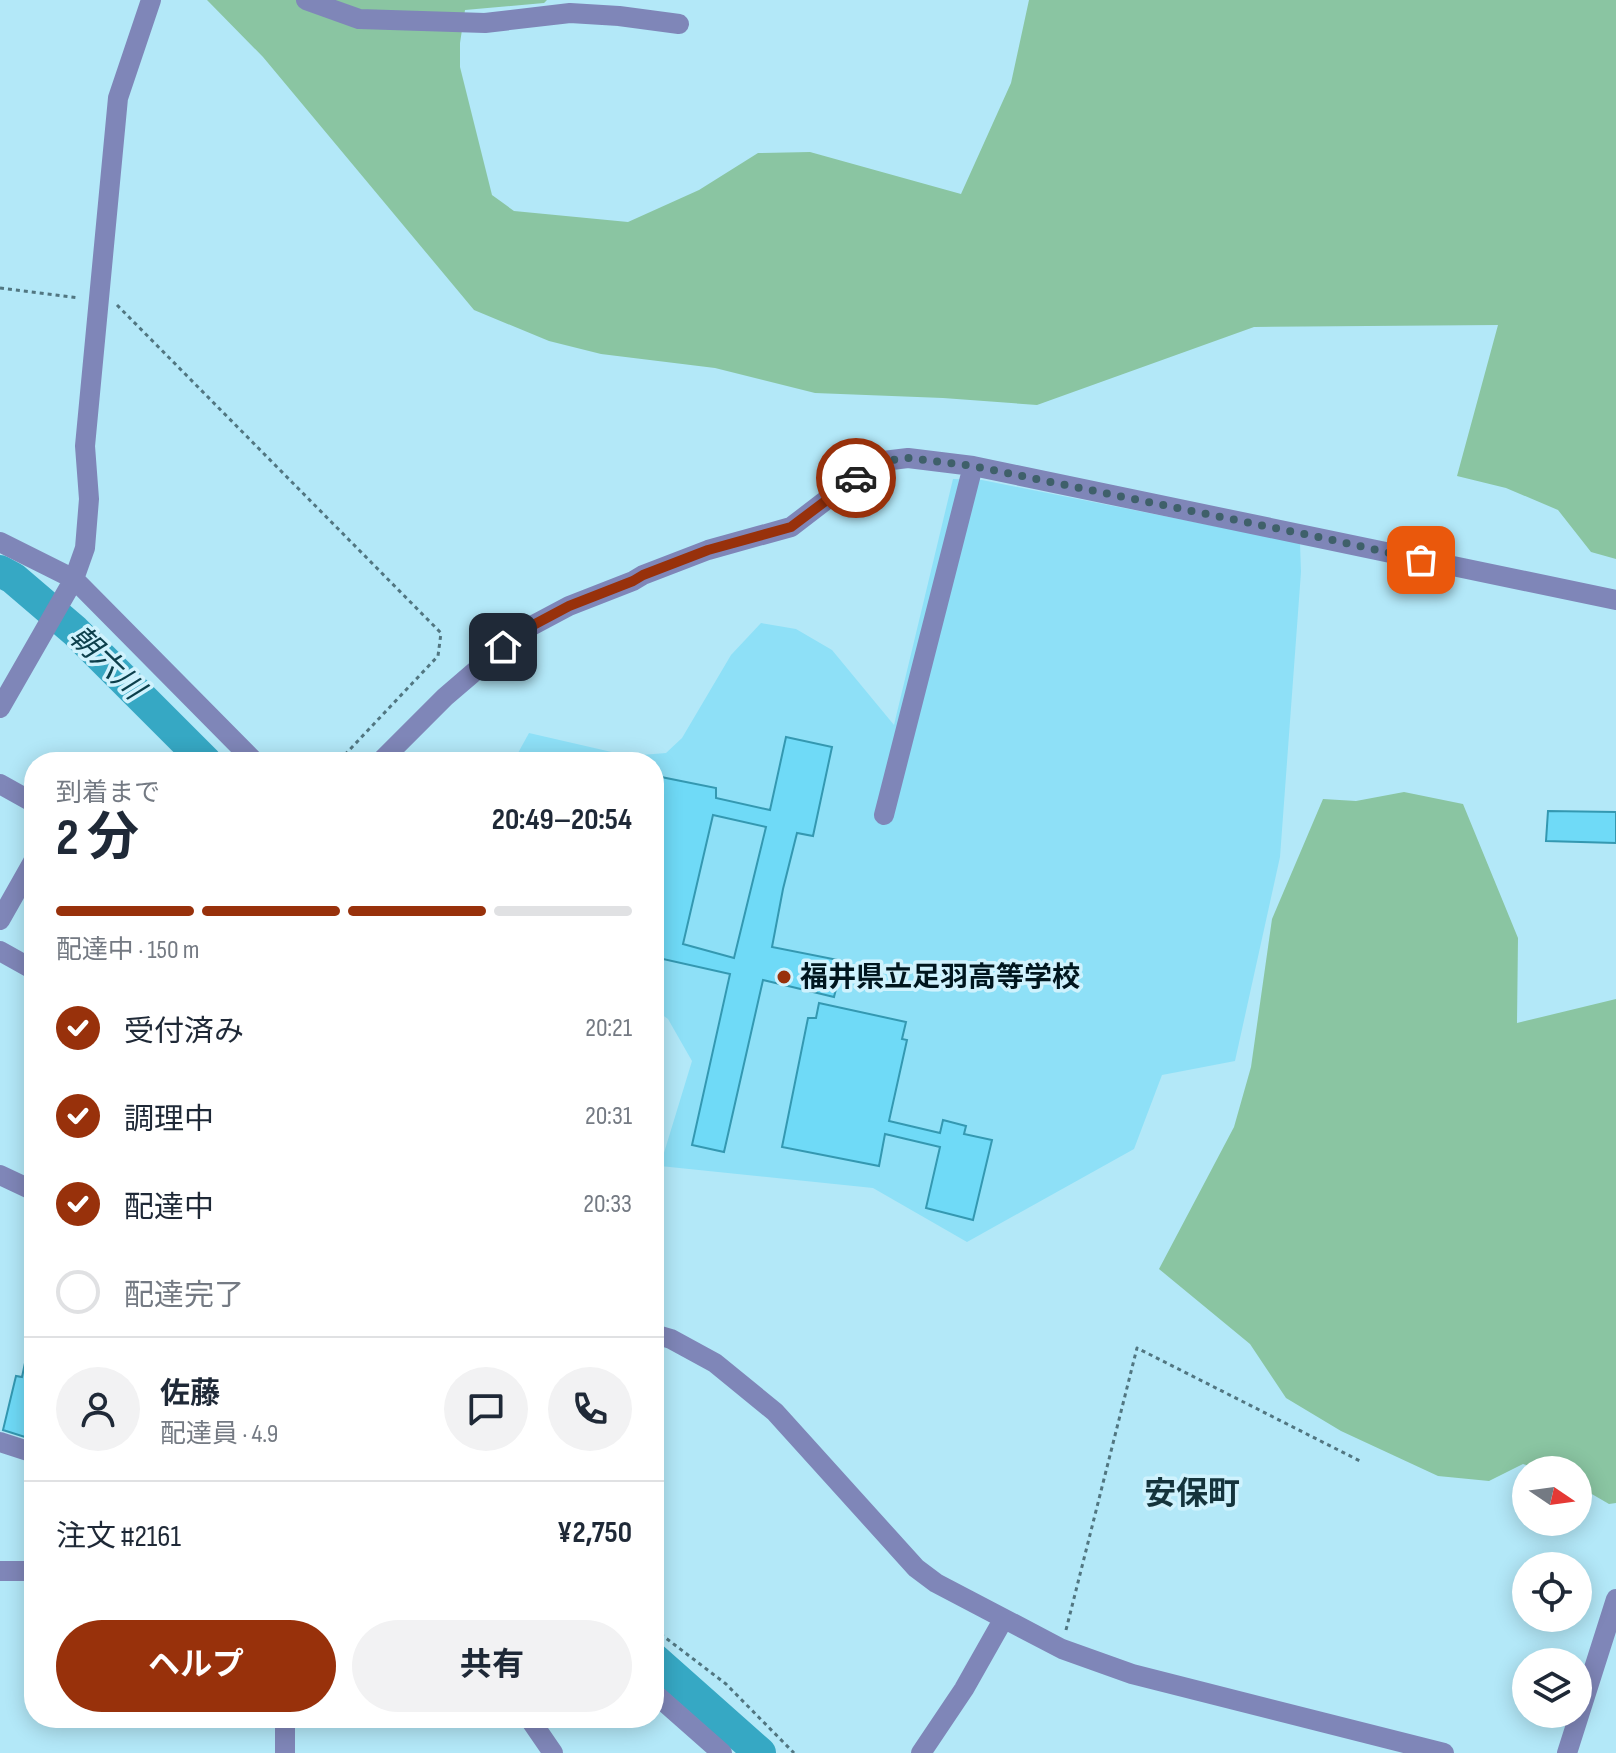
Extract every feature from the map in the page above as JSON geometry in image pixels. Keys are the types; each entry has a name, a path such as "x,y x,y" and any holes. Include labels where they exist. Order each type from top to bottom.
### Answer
{"street":[{"path":"2,698 71,585 85,548 89,499 85,446 118,98 151,0"},
{"path":"306,0 359,19 485,23 570,13 679,24"},
{"path":"390,752 445,697 522,631 569,606 643,575 708,550 791,527 851,481 883,461 908,458 973,466 1616,600"},
{"path":"884,815 973,466"},
{"path":"0,542 71,585 245,752"},
{"path":"0,784 24,797"},
{"path":"0,920 24,878"},
{"path":"0,951 24,964"},
{"path":"0,1175 24,1186"},
{"path":"664,1337 715,1363 775,1412 916,1568 936,1583 1003,1620 1062,1649 1132,1674 1444,1753"},
{"path":"0,1442 24,1450"},
{"path":"0,1571 24,1571"},
{"path":"1567,1753 1616,1599"},
{"path":"921,1753 964,1689 1003,1620"},
{"path":"664,1702 722,1753"},
{"path":"285,1728 285,1753"},
{"path":"536,1728 553,1753"}],"path":[{"path":"0,288 100,294 441,633 438,656 347,752"},
{"path":"1062,1649 1137,1348 1362,1462"},
{"path":"664,1637 726,1684 794,1753"}],"shaded area":[{"path":"953,479 982,480 1300,543 1301,572 1280,857 1235,1061 1162,1075 1134,1149 967,1242 873,1188 664,1166 664,1153 692,1061 664,1016 664,753 682,738 731,655 761,623 796,629 832,650 894,725"},
{"path":"529,733 612,752 519,752"}],"green space":[{"path":"207,0 547,0 544,3 465,10 460,67 492,195 514,211 628,222 699,190 758,153 810,152 961,194 1011,83 1029,0 1616,0 1616,559 1591,552 1558,510 1506,488 1457,476 1498,325 1254,327 1037,405 815,393 715,368 601,354 549,341 474,310 263,57"},
{"path":"1404,792 1463,804 1518,938 1517,1023 1616,999 1616,1503 1609,1504 1592,1494 1592,1456 1512,1456 1512,1470 1489,1481 1438,1476 1341,1431 1286,1398 1250,1344 1159,1269 1234,1127 1251,1067 1272,919 1323,799 1356,801"}],"building":[{"path":"786,737 832,747 813,836 797,833 772,947 843,961 834,997 763,980 724,1152 692,1145 730,974 664,959 664,778 716,788 716,798 770,810","holes":["713,815 766,827 734,958 683,944"]},
{"path":"1548,811 1616,812 1616,843 1546,841"},
{"path":"819,1003 906,1022 902,1039 907,1040 889,1121 940,1133 943,1120 966,1126 964,1134 992,1140 973,1220 926,1208 940,1147 885,1134 879,1166 782,1147 808,1018 816,1018"},
{"path":"24,1368 24,1437 3,1430 16,1376 22,1377"}],"waterway":[{"name":"朝六川","path":"0,571 13,578 75,631 196,752"},
{"name":"朝六川","path":"664,1668 760,1753"}],"way so far":[{"path":"856,478 883,461 908,458 973,466 1421,560"}],"place":[{"name":"福井県立足羽高等学校","path":"784,977"}],"district":[{"name":"安保町","path":"1192,1494"}],"route":[{"path":"503,647 522,631 569,606 643,575 708,550 791,527 856,478"}]}
